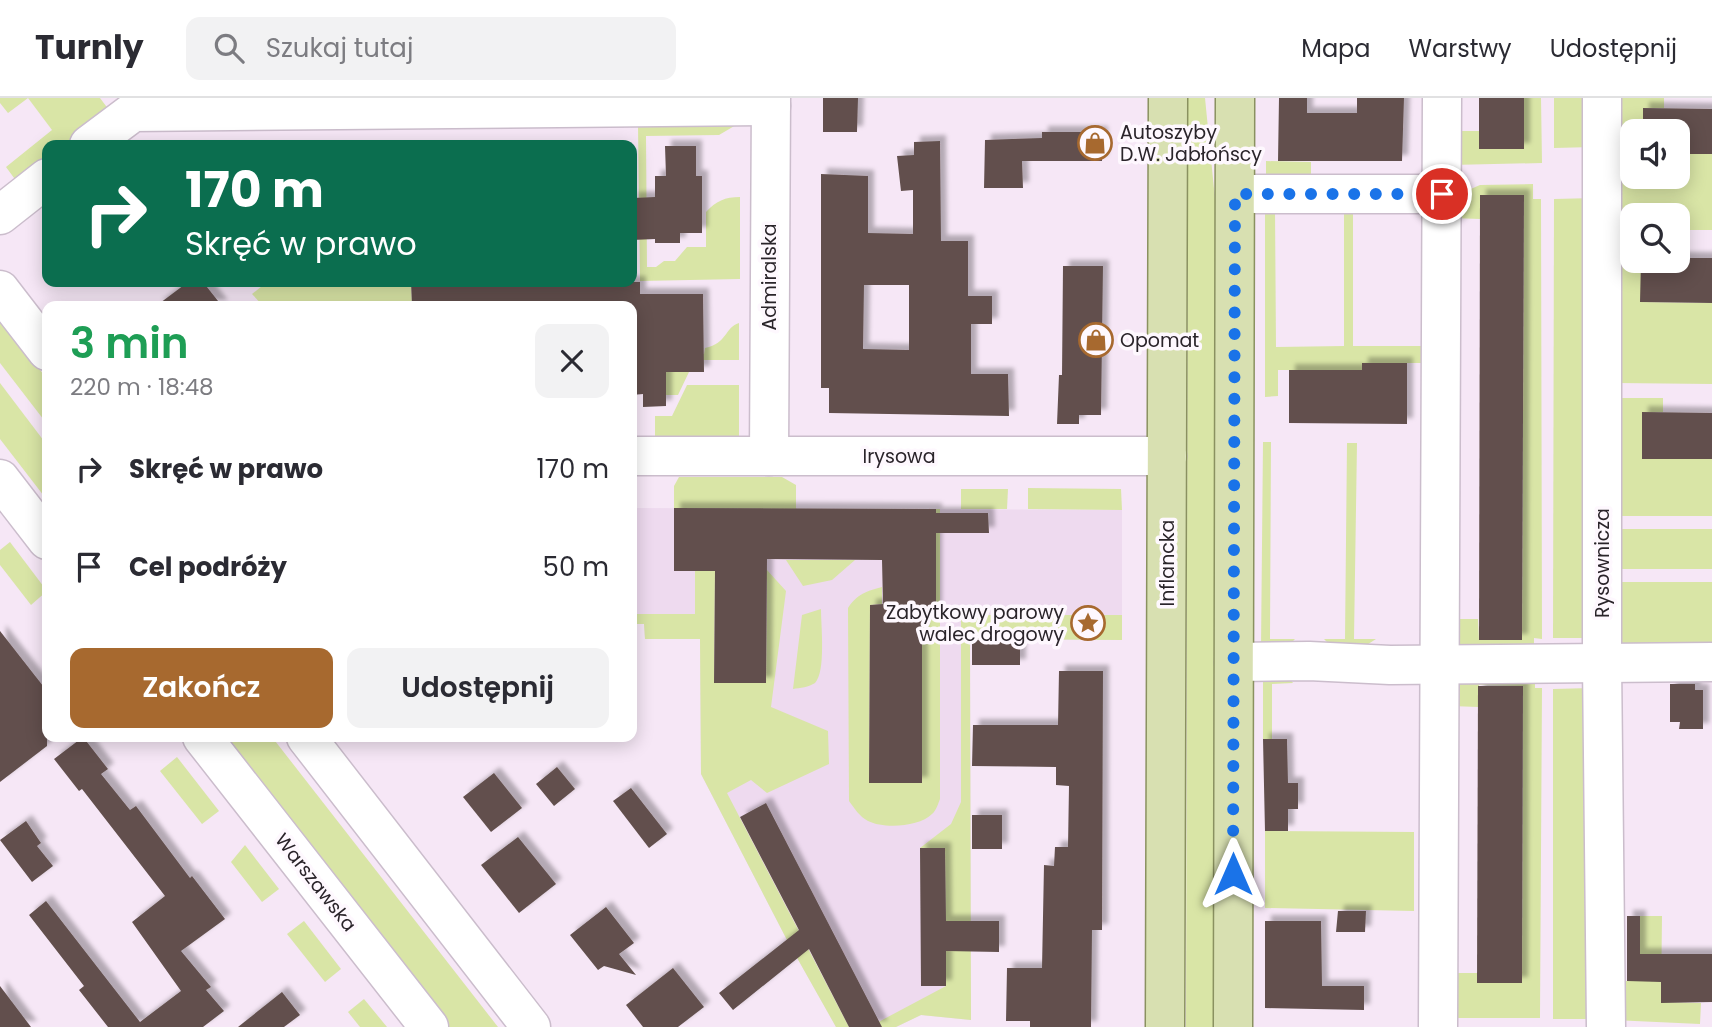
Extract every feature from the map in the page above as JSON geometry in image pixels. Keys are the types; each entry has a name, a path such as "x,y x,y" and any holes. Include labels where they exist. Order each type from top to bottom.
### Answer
{"main road":[{"name":"Inflancka","path":"1165,1027 1168,98"},
{"path":"1233,1027 1235,98"}],"street":[{"path":"1438,1027 1442,98"},
{"name":"Rysownicza","path":"1602,98 1605,1027"},
{"path":"96,140 133,112 771,102"},
{"name":"Admiralska","path":"769,456 771,102"},
{"path":"0,215 42,182"},
{"path":"1235,194 1442,194"},
{"path":"0,290 42,345"},
{"name":"Irysowa","path":"637,456 1167,456"},
{"path":"0,479 42,534"},
{"path":"1234,662 1440,665 1712,662"},
{"name":"Warszawska","path":"206,742 429,1027"},
{"path":"310,742 531,1027"}],"shaded area":[{"path":"637,508 1122,510 1122,640 970,639 971,1020 921,1015 896,1027 836,1027 787,940 701,774 700,639 645,639 644,624 637,624"}],"green space":[{"path":"0,98 28,98 8,113 0,103"},
{"path":"28,98 100,98 109,110 70,140 42,140 42,162 17,182 6,167 52,130"},
{"path":"1188,98 1205,98 1215,199 1213,1027 1186,1027"},
{"path":"1524,98 1541,98 1542,163 1451,165 1451,131 1479,131 1479,149 1524,149"},
{"path":"1554,98 1593,98 1593,147 1554,148"},
{"path":"1616,98 1664,98 1664,108 1643,108 1643,119 1620,119 1620,189 1690,189 1690,154 1712,154 1712,230 1690,230 1690,203 1620,203 1620,230 1617,230"},
{"path":"736,125 719,135 646,136 647,267 656,267 664,261 675,261 687,247 706,247 706,212 721,200 740,197 740,279 640,281 638,126"},
{"path":"1266,161 1311,162 1311,184 1266,184"},
{"path":"1533,184 1533,199 1541,199 1542,639 1534,638 1534,654 1451,655 1451,619 1478,619 1479,640 1522,640 1524,196 1480,219 1451,218 1450,198 1480,185"},
{"path":"1594,198 1592,638 1553,638 1554,199"},
{"path":"1353,209 1353,346 1422,346 1422,363 1362,363 1362,370 1278,370 1278,396 1265,397 1265,210 1275,210 1276,347 1344,346 1344,210"},
{"path":"1617,243 1620,243 1620,273 1641,273 1641,302 1712,303 1712,384 1617,383"},
{"path":"261,287 411,287 412,301 258,301 252,294"},
{"path":"0,318 42,373 42,418 0,363"},
{"path":"739,323 739,360 698,360 698,372 689,372 678,395 666,395 660,355 704,354 705,348 718,343"},
{"path":"0,383 42,438 42,494 0,439"},
{"path":"687,385 739,385 739,436 655,436 655,416 672,416"},
{"path":"1616,398 1663,398 1663,412 1642,413 1642,458 1712,459 1712,516 1615,516"},
{"path":"1263,442 1271,442 1270,639 1295,639 1289,645 1261,648"},
{"path":"1347,443 1357,443 1354,639 1376,639 1362,648 1330,645 1324,639 1345,639"},
{"path":"679,477 782,477 796,485 796,509 674,508 674,486"},
{"path":"1028,488 1121,489 1122,510 1028,509"},
{"path":"961,489 1008,489 1007,509 961,509"},
{"path":"936,509 940,509 940,799 935,811 919,822 901,825 875,824 857,812 849,801 848,608 863,594 882,587 882,604 870,605 869,783 922,783 922,618 936,618"},
{"path":"1614,529 1712,529 1712,569 1615,569"},
{"path":"10,542 42,584 42,595 31,605 0,565 0,550"},
{"path":"758,560 786,591 771,707 828,731 829,764 767,793 751,780 727,793 849,1027 836,1027 787,940 701,774 700,639 645,639 644,624 637,624 637,614 695,614 695,571 715,571 714,682 766,683 767,581"},
{"path":"786,560 855,560 832,580 803,586"},
{"path":"1614,582 1712,582 1712,650 1613,650"},
{"path":"821,609 821,669 815,683 793,689 802,615"},
{"path":"961,615 1122,615 1122,640 970,639 971,1020 921,1015 896,1027 869,1027 946,986 945,848 920,848 951,824 961,802"},
{"path":"1535,674 1535,688 1542,688 1540,1018 1449,1018 1448,973 1477,973 1478,983 1522,983 1523,686 1479,685 1478,707 1451,706 1451,676"},
{"path":"1263,675 1289,678 1293,683 1272,684 1272,739 1263,739"},
{"path":"1591,688 1596,1019 1553,1019 1553,689"},
{"path":"226,742 276,742 498,1027 448,1027"},
{"path":"177,757 219,811 202,824 160,771"},
{"path":"1265,831 1414,832 1414,911 1265,908"},
{"path":"245,845 279,889 262,902 231,862"},
{"path":"1640,916 1662,916 1661,1002 1701,1003 1700,1024 1613,1020 1614,981 1640,981"},
{"path":"304,921 341,969 325,982 287,934"},
{"path":"364,999 387,1027 360,1027 348,1012"}],"building":[{"path":"823,98 858,98 857,132 823,132"},
{"path":"1279,98 1307,98 1307,113 1357,113 1357,98 1404,98 1402,161 1278,161"},
{"path":"1479,98 1524,98 1524,149 1479,149"},
{"path":"1643,108 1712,109 1712,154 1690,154 1690,119 1643,119"},
{"path":"1042,132 1102,132 1102,161 1022,161 1023,188 984,188 985,140 1042,138"},
{"path":"940,141 941,241 968,241 968,296 992,296 992,324 971,324 971,374 1008,374 1009,416 829,413 829,388 821,388 821,174 868,176 868,233 913,234 913,190 901,191 897,156 914,155 914,142","holes":["864,285 909,285 909,350 863,349"]},
{"path":"665,146 696,146 696,176 702,176 702,233 680,233 680,243 655,243 655,239 637,240 637,198 655,197 655,176 666,176"},
{"path":"1480,195 1524,195 1522,640 1479,640"},
{"path":"1690,258 1712,258 1712,303 1640,302 1641,273 1690,273"},
{"path":"1063,266 1103,266 1101,415 1079,415 1079,424 1057,424 1059,375 1062,375"},
{"path":"637,282 640,282 640,294 703,294 704,372 666,372 666,406 643,407 643,394 637,395 637,301 412,301 411,287 637,287"},
{"path":"181,287 207,287 218,301 163,301"},
{"path":"1362,363 1407,363 1407,424 1289,423 1289,370 1362,370"},
{"path":"1642,412 1712,413 1712,459 1642,459"},
{"path":"674,508 936,509 936,513 988,513 989,533 936,533 936,618 922,618 922,783 869,783 870,605 883,604 882,560 767,559 766,683 714,683 715,571 674,571"},
{"path":"0,631 42,685 42,742 47,742 47,746 0,782"},
{"path":"972,640 1020,641 1020,665 972,665"},
{"path":"1059,671 1103,671 1102,930 1092,930 1091,1027 1030,1027 1030,1021 1006,1021 1007,968 1042,968 1044,865 1054,866 1055,847 1068,847 1069,786 1056,785 1056,767 972,766 973,725 1058,725"},
{"path":"1670,684 1695,684 1695,690 1703,690 1703,729 1679,729 1680,722 1670,722"},
{"path":"1478,686 1523,686 1522,983 1477,983"},
{"path":"1263,739 1287,739 1288,783 1298,783 1298,809 1288,809 1288,831 1265,831"},
{"path":"76,742 87,742 108,769 101,774 130,810 136,806 190,878 192,876 225,919 181,951 211,987 206,990 224,1011 203,1027 108,1027 79,990 84,986 29,915 46,901 140,1022 181,991 132,922 165,896 82,789 79,791 54,759"},
{"path":"557,767 575,789 554,806 536,784"},
{"path":"494,773 522,808 491,832 463,797"},
{"path":"631,788 667,834 649,848 613,801"},
{"path":"766,803 882,1027 849,1027 809,949 733,1010 719,993 799,930 740,817"},
{"path":"972,815 1002,815 1002,849 972,849"},
{"path":"26,821 41,843 37,846 53,866 32,882 0,840"},
{"path":"518,837 556,884 519,913 481,865"},
{"path":"920,848 945,848 946,921 999,921 999,952 946,951 946,986 921,986"},
{"path":"606,907 634,943 619,954 636,975 604,966 598,970 570,935"},
{"path":"1338,911 1366,911 1365,932 1336,932"},
{"path":"1627,916 1640,916 1640,954 1712,954 1712,1002 1661,1003 1661,982 1627,981"},
{"path":"1265,921 1321,921 1322,986 1364,986 1364,1010 1265,1008"},
{"path":"673,968 704,1007 678,1027 643,1027 626,1005"},
{"path":"0,986 31,1027 0,1027"},
{"path":"282,992 300,1015 284,1027 238,1027"}],"place":[{"name":"Autoszyby D.W. Jabłońscy","path":"1095,143"},
{"name":"Opomat","path":"1096,340"},
{"name":"Zabytkowy parowy walec drogowy","path":"1088,623"}],"route":[{"path":"1233,874 1235,194 1442,194"}]}
